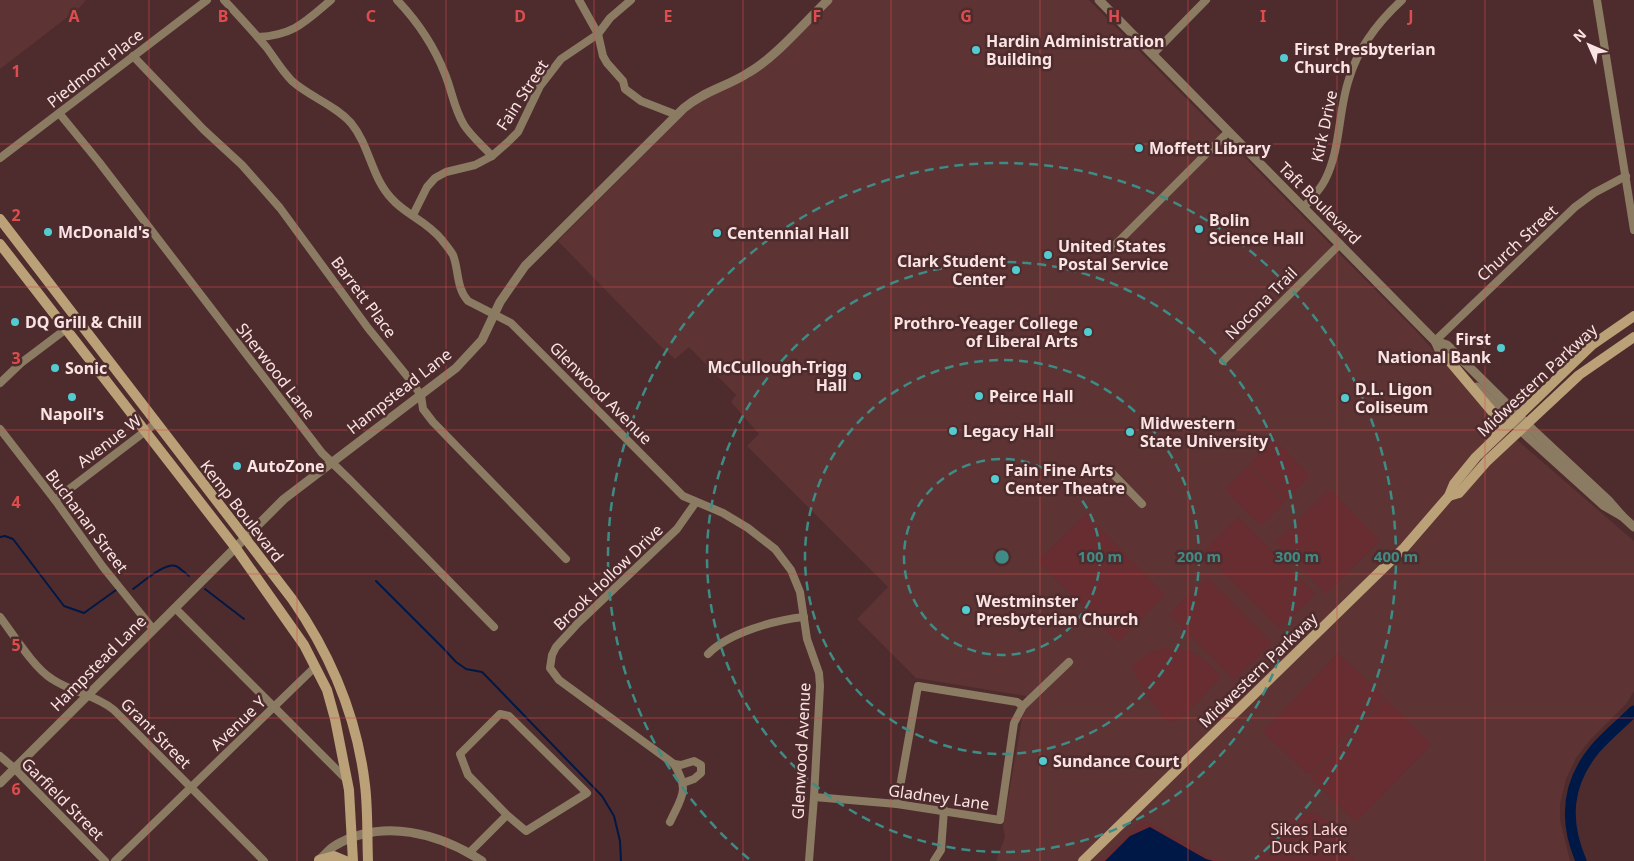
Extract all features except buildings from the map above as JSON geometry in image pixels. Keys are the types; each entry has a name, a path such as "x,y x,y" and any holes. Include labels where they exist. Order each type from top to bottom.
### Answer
{"main road":[{"name":"Kemp Boulevard","path":"0,219 303,615 328,658 346,702 357,740 365,786 368,861"},
{"name":"Kemp Boulevard","path":"0,244 235,547 304,645 327,690 335,719 348,781 354,861"},
{"name":"Midwestern Parkway","path":"1449,496 1460,493 1519,423 1592,345 1634,316"},
{"path":"66,329 78,320"},
{"name":"Midwestern Parkway","path":"1083,861 1385,568 1449,496 1454,484 1462,473 1495,439 1519,423 1579,375 1634,337"},
{"path":"1447,358 1496,416 1499,427 1495,439"},
{"path":"315,667 328,658"},
{"path":"319,861 334,856 346,861"}],"street":[{"name":"Piedmont Place","path":"0,158 207,0"},
{"name":"Glenwood Avenue","path":"224,0 258,37 292,81 342,115 350,123 364,143 372,167 387,194 393,201 435,232 453,255 464,296 468,301 511,323 683,496 723,513 748,528 775,549 791,570 800,592 807,639 819,673 820,686 809,861"},
{"path":"258,37 284,34 294,30 331,0"},
{"path":"397,0 429,39 446,75 456,108 464,125 492,156"},
{"path":"579,0 598,34 603,56 607,64 623,81 626,89 642,101 677,115"},
{"name":"Fain Street","path":"413,214 427,187 435,178 446,172 476,165 492,156 518,132 540,86 561,59 598,34 610,18 631,0"},
{"name":"Hampstead Lane","path":"0,783 284,498 456,368 482,340 494,315 528,262 677,115 704,93 749,73 769,57 828,0"},
{"name":"Taft Boulevard","path":"1099,0 1436,341 1447,345 1519,423"},
{"path":"1153,54 1206,0"},
{"name":"Kirk Drive","path":"1304,207 1316,194 1332,164 1348,79 1361,51 1373,31 1402,0"},
{"path":"1597,0 1634,230"},
{"name":"Barrett Place","path":"133,56 262,187 420,395 423,409 433,422 566,559"},
{"name":"Sherwood Lane","path":"59,113 99,162 322,453 494,627"},
{"path":"1113,247 1228,132"},
{"name":"Church Street","path":"1436,341 1575,208 1594,193 1626,176"},
{"name":"Nocona Trail","path":"1223,361 1340,244"},
{"path":"0,384 21,362 66,329"},
{"name":"Taft Boulevard","path":"1436,341 1439,350 1447,358 1519,423 1603,505 1622,516 1634,527"},
{"name":"Avenue W","path":"54,500 156,423"},
{"name":"Buchanan Street","path":"0,429 103,567 153,630"},
{"path":"1111,472 1142,504"},
{"name":"Brook Hollow Drive","path":"683,783 674,764 559,680 551,671 550,664 552,655 578,623 677,529 696,502"},
{"path":"175,608 348,781"},
{"name":"Grant Street","path":"0,617 45,674 68,688 107,704 264,861"},
{"path":"708,654 717,645 765,625 781,620 804,617"},
{"name":"Gladney Lane","path":"814,797 897,804 1000,820 1014,723 1023,706 1069,662"},
{"name":"Avenue Y","path":"115,861 315,667"},
{"path":"897,804 918,686 1017,702 1023,706"},
{"path":"500,714 509,716 586,793 526,831 507,815 468,775 460,754 500,714"},
{"name":"Garfield Street","path":"0,756 105,861"},
{"path":"670,822 683,793 683,783 694,779 701,773 700,765 694,761 674,764"},
{"path":"934,861 941,850 944,810"},
{"path":"469,853 507,815"},
{"path":"319,861 335,845 352,838 366,833 392,831 417,832 441,839 482,861"}],"shaded area":[{"path":"0,0 86,0 78,9 0,69"},
{"name":"Midwestern State University","path":"830,0 1089,0 1418,333 1490,414 1497,429 1516,439 1634,541 1634,691 1626,704 1590,740 1576,758 1566,779 1560,804 1560,820 1570,861 996,861 1005,837 1003,827 1026,696 916,678 857,619 888,587 747,446 759,434 731,402 736,395 689,347 675,359 659,345 558,241 699,99 751,77"}],"green space":[{"path":"1274,439 1310,476 1285,501 1249,464"},
{"path":"1248,466 1284,503 1261,526 1225,490"},
{"path":"1330,489 1380,541 1326,594 1276,542"},
{"path":"1086,514 1165,595 1118,642 1038,561"},
{"path":"1238,517 1315,594 1280,629 1203,552"},
{"path":"1207,577 1272,643 1234,680 1169,614"},
{"path":"1163,648 1190,652 1202,658 1221,677 1188,712 1174,722 1163,718 1131,666 1147,654"},
{"path":"1338,653 1384,697 1309,775 1263,732"},
{"path":"1386,699 1432,744 1356,822 1310,778"},
{"name":"Sikes Lake Duck Park","path":"1311,812 1332,823 1354,861 1253,861 1266,849 1271,834 1291,820"},
{"name":"Sikes Lake Duck Park","path":"1146,821 1210,857 1226,861 1100,861 1139,824"}],"water":[{"name":"Sikes Lake Duck Park","path":"1150,827 1206,859 1213,861 1105,861 1130,836"}],"waterway":[{"path":"0,537 5,536 13,539 64,606 84,613 116,590"},
{"path":"133,589 166,567 176,566 189,576"},
{"path":"376,581 456,662 466,669 482,672 602,796 614,816 620,841 621,861"},
{"path":"205,589 244,619"},
{"path":"1581,861 1572,832 1570,817 1573,789 1585,762 1595,749 1634,711"}],"place":[{"name":"Hardin Administration Building","path":"976,50"},
{"name":"First Presbyterian Church","path":"1284,58"},
{"name":"Moffett Library","path":"1139,148"},
{"name":"Bolin Science Hall","path":"1199,229"},
{"name":"McDonald's","path":"48,232"},
{"name":"Centennial Hall","path":"717,233"},
{"name":"United States Postal Service","path":"1048,255"},
{"name":"Clark Student Center","path":"1016,270"},
{"name":"DQ Grill & Chill","path":"15,322"},
{"name":"Prothro-Yeager College of Liberal Arts","path":"1088,332"},
{"name":"First National Bank","path":"1501,348"},
{"name":"Sonic","path":"55,368"},
{"name":"McCullough-Trigg Hall","path":"857,376"},
{"name":"Peirce Hall","path":"979,396"},
{"name":"Napoli's","path":"72,397"},
{"name":"D.L. Ligon Coliseum","path":"1345,398"},
{"name":"Legacy Hall","path":"953,431"},
{"name":"Midwestern State University","path":"1130,432"},
{"name":"AutoZone","path":"237,466"},
{"name":"Fain Fine Arts Center Theatre","path":"995,479"},
{"name":"Westminster Presbyterian Church","path":"966,610"},
{"name":"Sundance Court","path":"1043,761"}]}
